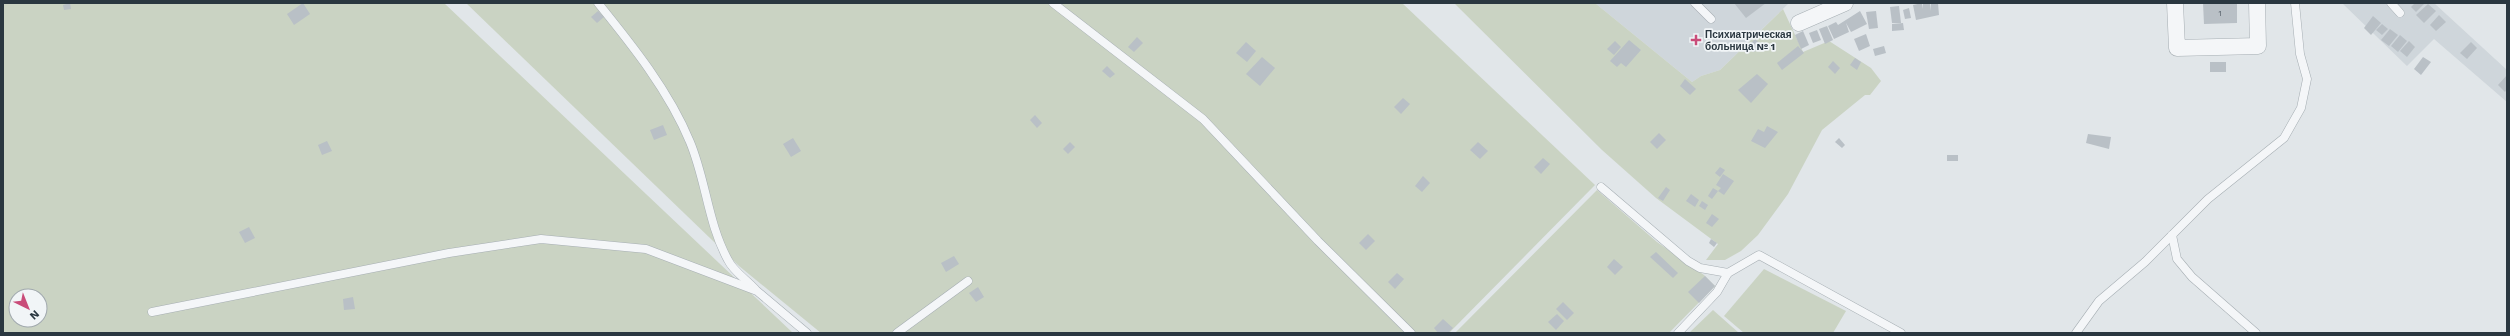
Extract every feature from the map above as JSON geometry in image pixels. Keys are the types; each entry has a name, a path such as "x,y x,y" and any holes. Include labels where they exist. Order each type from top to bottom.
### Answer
{"street":[{"path":"1799,23 1845,3"},
{"path":"2175,3 2177,48 2258,46 2257,3"}],"lane":[{"path":"598,3 630,43 675,112 690,143 711,214 728,261 757,291 807,333"},
{"path":"1053,3 1202,119 1318,241 1411,333"},
{"path":"1695,3 1711,20"},
{"path":"2076,333 2099,301 2145,262 2208,199 2284,138 2301,108 2307,79 2300,54 2295,3"},
{"path":"2391,3 2400,13"},
{"path":"1601,187 1688,261 1700,268 1728,273"},
{"path":"2172,234 2177,258 2192,277 2256,333"},
{"path":"152,312 449,253 541,239 646,250 757,291"},
{"path":"1678,333 1717,292 1728,273 1759,255 1902,333"},
{"path":"897,333 968,281"}],"shaded area":[{"name":"Психиатрическая больница № 1","path":"1595,3 1789,3 1720,70 1701,76 1692,82"},
{"path":"2342,3 2434,3 2507,70 2507,102 2434,39 2407,66"}],"green space":[{"path":"3,3 444,3 793,333 3,333"},
{"path":"466,3 1402,3 1595,185 1449,333 821,333 739,266"},
{"path":"1454,3 1595,3 1692,82 1701,76 1720,70 1783,9 1803,52 1829,41 1871,68 1881,81 1870,95 1865,95 1822,130 1788,194 1758,235 1741,251 1725,260 1706,260 1718,244 1656,198 1602,150"},
{"path":"1597,190 1657,242 1704,275 1715,286 1669,333 1455,333"},
{"path":"1764,269 1846,311 1833,333 1744,333 1724,316"},
{"path":"1713,310 1739,333 1689,333"}],"building":[{"path":"70,3 71,9 64,10 63,5"},
{"path":"303,3 310,14 294,25 287,14"},
{"path":"1734,3 1766,3 1746,18"},
{"path":"1922,3 1923,9 1923,4 1930,3 1931,11 1931,3 1938,3 1939,15 1916,20 1913,5"},
{"path":"2203,3 2237,3 2237,23 2204,24"},
{"path":"2415,3 2425,3 2416,12 2411,7"},
{"path":"2428,4 2436,11 2424,23 2416,15"},
{"path":"1899,6 1901,23 1892,23 1890,7"},
{"path":"1909,8 1911,18 1905,19 1903,10"},
{"path":"598,11 604,17 597,23 591,17"},
{"path":"1860,11 1867,24 1851,32 1846,23 1849,32 1834,39 1828,26 1836,22 1838,25"},
{"path":"1876,11 1878,28 1869,29 1866,12"},
{"path":"2439,15 2446,22 2436,31 2430,25"},
{"path":"2373,16 2381,23 2371,35 2364,28"},
{"path":"1903,23 1904,30 1892,31 1892,24"},
{"path":"2382,24 2388,29 2382,35 2376,30"},
{"path":"1827,26 1833,40 1825,44 1819,29"},
{"path":"2390,29 2398,35 2389,46 2381,40"},
{"path":"1817,30 1821,40 1813,43 1809,33"},
{"path":"1803,31 1809,45 1801,49 1795,35"},
{"path":"1866,34 1870,46 1859,51 1854,39"},
{"path":"2400,35 2407,41 2398,52 2391,46"},
{"path":"1137,37 1143,43 1134,52 1128,47"},
{"path":"1755,39 1759,43 1756,45 1759,48 1754,52 1748,46"},
{"path":"1629,40 1641,50 1626,67 1621,63 1617,67 1610,61"},
{"path":"1615,41 1621,47 1614,55 1607,49"},
{"path":"2409,41 2415,47 2407,57 2400,51"},
{"path":"1246,42 1256,51 1247,62 1236,53"},
{"path":"2471,42 2477,48 2467,59 2460,53"},
{"path":"1798,46 1804,53 1782,70 1777,63"},
{"path":"1884,46 1886,53 1875,56 1873,49"},
{"path":"1262,57 1275,68 1260,86 1246,74"},
{"path":"2423,57 2431,62 2421,75 2414,69"},
{"path":"1855,58 1861,62 1857,70 1850,65"},
{"path":"1833,61 1840,68 1835,74 1828,67"},
{"path":"2210,62 2226,62 2226,72 2210,72"},
{"path":"1107,66 1115,74 1110,78 1102,71"},
{"path":"1757,74 1768,84 1751,103 1738,90"},
{"path":"2507,75 2507,89 2505,92 2498,85"},
{"path":"1685,79 1696,89 1690,95 1680,86"},
{"path":"1403,98 1410,104 1401,114 1394,107"},
{"path":"1035,115 1042,123 1037,128 1030,120"},
{"path":"663,125 667,135 654,140 650,130"},
{"path":"1767,126 1778,132 1765,148 1751,141 1758,129 1764,132"},
{"path":"1659,133 1666,140 1657,149 1650,142"},
{"path":"2088,134 2111,137 2109,149 2086,143"},
{"path":"793,138 801,151 791,157 783,144"},
{"path":"1839,138 1845,145 1842,148 1835,142"},
{"path":"327,141 332,151 322,155 318,145"},
{"path":"1070,142 1075,147 1068,154 1063,149"},
{"path":"1478,142 1488,151 1480,159 1470,150"},
{"path":"1947,155 1958,155 1958,161 1947,161"},
{"path":"1543,158 1550,164 1541,174 1534,167"},
{"path":"1720,167 1725,170 1720,177 1715,173"},
{"path":"1723,174 1734,181 1724,195 1718,191 1721,188 1716,185"},
{"path":"1423,176 1430,183 1422,192 1415,186"},
{"path":"1666,187 1670,190 1663,201 1658,198"},
{"path":"1713,188 1718,191 1712,199 1708,196"},
{"path":"1691,194 1699,200 1695,207 1686,201"},
{"path":"1702,201 1708,205 1705,210 1699,206"},
{"path":"1712,214 1719,219 1712,227 1706,223"},
{"path":"249,227 255,238 245,243 239,232"},
{"path":"1368,234 1375,241 1366,250 1359,243"},
{"path":"1711,239 1717,243 1714,247 1709,243"},
{"path":"1656,252 1678,273 1673,278 1650,257"},
{"path":"954,256 959,264 946,272 941,263"},
{"path":"1614,259 1623,267 1615,275 1607,267"},
{"path":"1397,273 1404,279 1395,289 1388,282"},
{"path":"1705,276 1715,286 1699,303 1688,292"},
{"path":"978,287 984,297 976,302 969,293"},
{"path":"353,297 355,309 344,310 343,299"},
{"path":"1563,302 1574,313 1567,320 1556,309"},
{"path":"1557,314 1564,321 1556,330 1548,322"},
{"path":"1443,319 1453,328 1448,333 1438,333 1434,328"}],"place":[{"name":"Психиатрическая больница № 1","path":"1696,40"}]}
